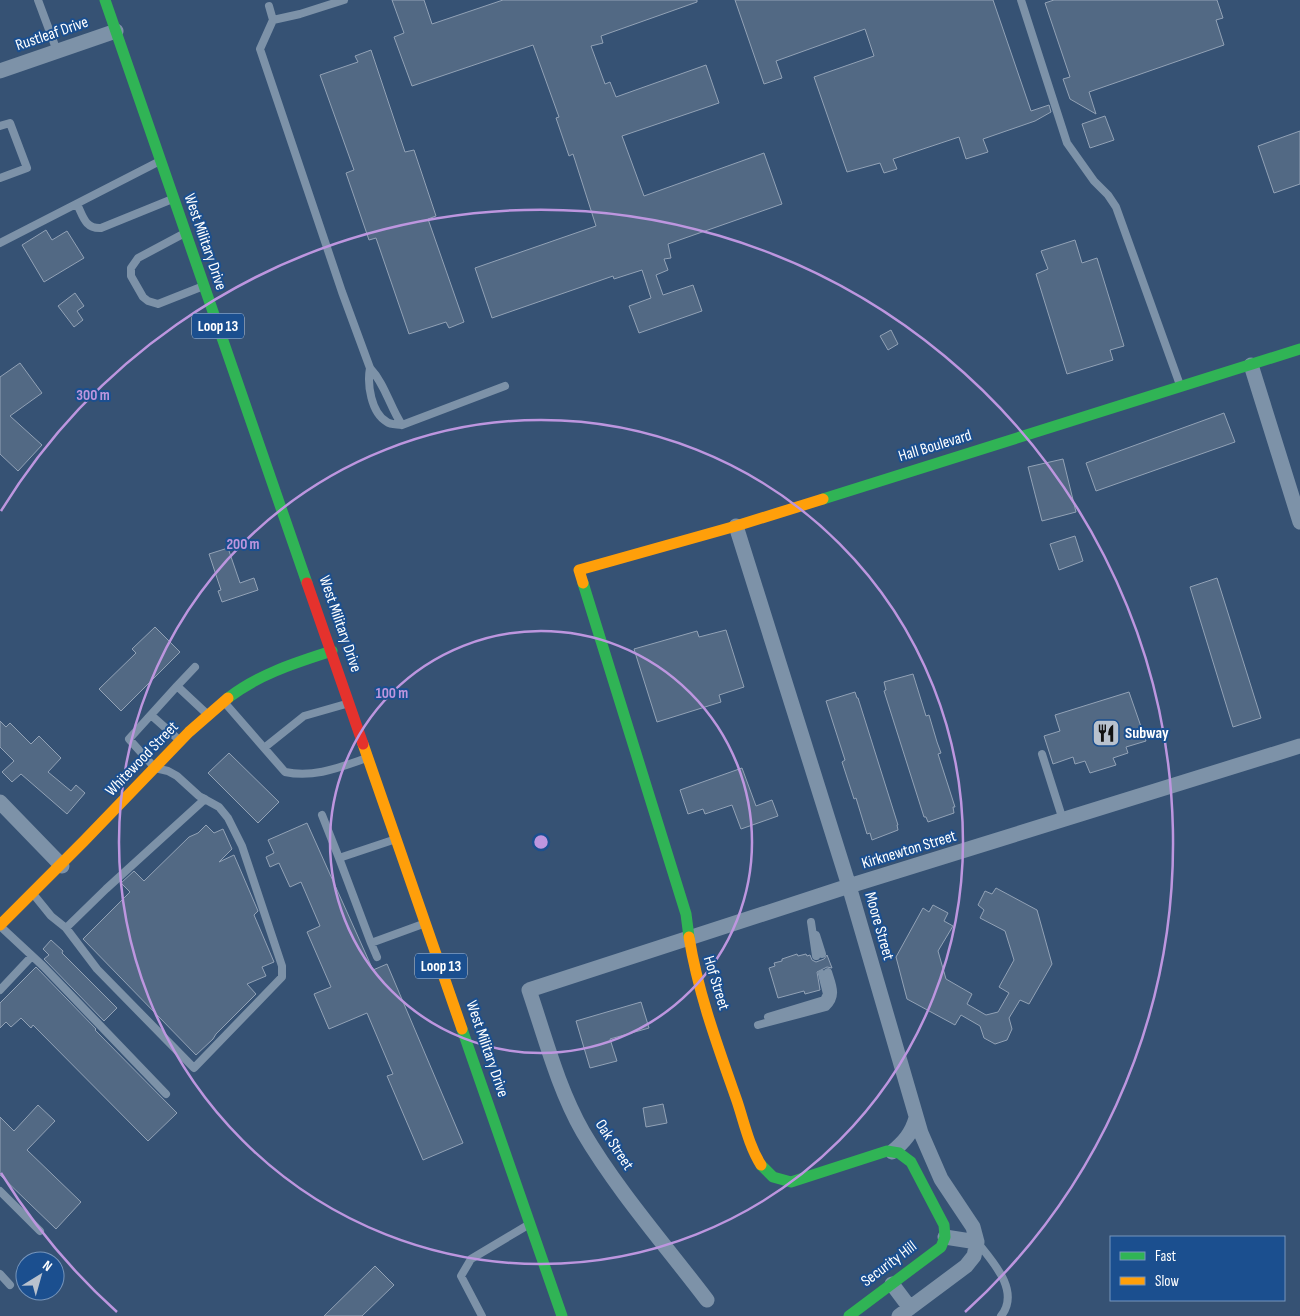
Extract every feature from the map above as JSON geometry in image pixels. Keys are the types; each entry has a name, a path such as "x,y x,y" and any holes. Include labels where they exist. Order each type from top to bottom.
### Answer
{"street":[{"name":"West Military Drive","path":"104,0 397,838 560,1314"},
{"name":"Rustleaf Drive","path":"0,71 116,31"},
{"name":"Hall Boulevard","path":"579,570 736,526 1300,349"},
{"path":"1250,365 1300,522"},
{"name":"Moore Street","path":"736,526 849,886 921,1133 941,1179 973,1228 977,1242"},
{"name":"Hof Street","path":"579,570 686,914 691,955 722,1057 756,1154 765,1170 776,1180 791,1182 885,1152 892,1152"},
{"name":"Whitewood Street","path":"0,925 62,866 181,741 224,701 250,683 281,667 332,651"},
{"name":"Kirknewton Street","path":"529,990 849,886 1300,746"},
{"path":"0,802 62,866"},
{"name":"Oak Street","path":"529,990 563,1089 583,1131 636,1207 707,1300"},
{"path":"892,1152 907,1138 913,1129 916,1118"},
{"path":"892,1152 900,1153 911,1162 944,1225 945,1237 977,1242 974,1256 966,1266 905,1312 892,1284"},
{"name":"Security Hill","path":"849,1316 941,1247 945,1237"}],"lane":[{"path":"38,0 56,51"},
{"path":"273,20 300,14 344,0"},
{"path":"1021,0 1067,143 1094,181 1116,207 1181,386"},
{"path":"269,6 273,20 260,50 342,292 370,368 376,375 393,412 402,425"},
{"path":"0,126 10,123 27,168 0,178"},
{"path":"0,243 160,161"},
{"path":"77,204 87,224 93,228 101,228 173,199"},
{"path":"185,233 138,258 132,268 131,276 143,297 148,301 158,304 204,286"},
{"path":"370,368 369,382 378,413 389,424 402,425 505,386"},
{"path":"32,894 51,916 66,928 98,969 194,1068 282,977 282,966 242,846 228,818 219,808 177,776 168,771 155,768 129,739 196,667"},
{"path":"177,686 208,715"},
{"path":"224,701 285,772 298,775 326,772 369,758"},
{"path":"264,748 304,716 350,703"},
{"path":"151,715 181,741"},
{"path":"1042,754 1063,820"},
{"path":"66,928 205,799"},
{"path":"322,815 377,957"},
{"path":"339,858 397,838"},
{"path":"811,922 819,955"},
{"path":"372,943 426,923"},
{"path":"0,925 166,1094"},
{"path":"0,990 32,956"},
{"path":"758,1023 824,1000 827,994 825,973"},
{"path":"0,1191 40,1232"},
{"path":"482,1316 461,1276 471,1259 530,1224"},
{"path":"977,1242 994,1262 1007,1287 1008,1300 1001,1316"},
{"path":"0,1274 10,1285"}],"building":[{"path":"392,0 424,0 432,24 503,0 697,0 697,2 601,36 603,43 591,46 605,84 610,82 616,97 706,65 719,103 622,136 644,196 764,153 782,204 668,244 671,258 664,259 668,270 656,275 663,295 693,285 702,311 639,333 629,306 651,298 642,270 614,279 613,276 492,318 475,268 596,226 573,154 569,156 556,118 559,117 533,45 412,86 394,37 404,33"},
{"path":"735,0 993,0 1031,111 1049,105 1051,112 1035,121 983,139 988,152 966,159 959,137 893,159 897,169 884,173 880,163 847,172 814,77 874,56 865,29 776,61 782,78 764,84"},
{"path":"1054,0 1217,0 1223,18 1216,20 1224,45 1089,92 1096,114 1070,99 1063,79 1070,77 1045,3"},
{"path":"371,50 405,152 414,150 436,216 428,219 464,322 449,328 446,322 409,334 376,238 369,240 346,173 354,170 320,75 358,62 355,56"},
{"path":"1105,116 1114,140 1090,148 1082,124"},
{"path":"1300,131 1300,184 1274,193 1258,146"},
{"path":"46,230 52,240 67,231 84,258 44,282 22,245"},
{"path":"1075,240 1082,263 1097,258 1124,346 1110,350 1113,360 1067,374 1036,274 1048,269 1041,251"},
{"path":"75,293 84,306 77,311 83,320 74,327 58,306"},
{"path":"891,330 898,344 888,350 880,336"},
{"path":"20,363 42,393 10,416 42,445 18,471 0,454 0,377"},
{"path":"1224,413 1235,442 1096,491 1086,463"},
{"path":"1063,459 1076,512 1042,521 1028,467"},
{"path":"1075,536 1083,561 1059,570 1050,544"},
{"path":"228,548 240,583 254,578 258,590 222,602 218,591 221,590 209,554"},
{"path":"1217,578 1261,718 1233,727 1190,587"},
{"path":"155,627 180,652 121,711 99,689 136,653 132,649"},
{"path":"726,630 744,687 719,695 721,702 657,722 634,649 697,631 699,637"},
{"path":"913,674 926,716 929,715 941,753 938,754 955,807 953,807 954,813 928,822 926,817 924,817 884,691 886,690 884,682"},
{"path":"855,692 898,825 898,830 872,840 870,833 867,834 856,798 854,799 842,762 845,760 826,701"},
{"path":"1129,692 1146,741 1126,747 1128,753 1113,758 1116,765 1090,773 1085,761 1075,764 1073,757 1053,764 1044,736 1060,731 1055,715"},
{"path":"0,721 6,727 10,723 31,744 39,736 61,758 48,772 71,791 76,785 85,793 67,814 21,774 12,782 2,772 14,761 0,747"},
{"path":"229,753 279,802 258,823 208,773"},
{"path":"742,768 756,806 772,800 778,816 741,829 732,805 705,814 703,809 688,814 680,790"},
{"path":"307,823 373,970 387,964 463,1143 423,1160 387,1076 393,1074 367,1013 329,1029 314,994 331,987 307,932 320,926 301,882 290,887 279,863 270,867 266,857 274,853 268,840"},
{"path":"206,825 214,833 223,829 232,849 219,862 234,855 258,911 254,915 274,962 262,967 266,976 247,984 256,994 196,1055 83,939 130,892 121,883 134,871 144,881 189,837 198,833"},
{"path":"996,888 1037,910 1052,964 1029,1004 1020,1000 1009,1018 1012,1029 1007,1040 995,1044 984,1038 980,1026 961,1015 955,1025 907,999 896,957 923,908 929,912 933,905 948,913 944,921 953,926 938,951 946,979 972,994 967,1004 986,1015 998,1012 1009,993 999,987 1014,960 1005,931 980,918 984,910 978,905 985,891 992,894"},
{"path":"51,940 117,1008 104,1021 44,959 49,955 43,949"},
{"path":"797,954 798,956 810,955 812,960 816,962 824,959 827,955 832,968 827,967 817,972 820,990 805,994 804,991 778,998 769,968 775,966 774,963 782,961 782,959"},
{"path":"36,967 177,1113 148,1141 33,1025 31,1028 21,1018 11,1027 6,1022 0,1028 0,1003"},
{"path":"641,1002 649,1028 610,1039 617,1061 590,1068 576,1021"},
{"path":"663,1104 667,1123 646,1127 643,1108"},
{"path":"38,1105 55,1121 27,1150 81,1202 56,1229 0,1175 0,1117 14,1131"},
{"path":"375,1266 394,1285 362,1316 324,1316"}],"traffic: fast":[{"path":"105,0 307,583"},
{"path":"823,499 1300,349"},
{"path":"583,583 686,914 689,937"},
{"path":"228,698 265,676 332,651"},
{"path":"462,1029 562,1316"},
{"path":"761,1165 773,1177 791,1182 887,1151 899,1153 911,1162 944,1225 945,1237 941,1247 849,1316"}],"traffic: slow":[{"path":"583,583 579,570 736,526 823,499"},
{"path":"0,925 189,732 228,698"},
{"path":"363,744 462,1029"},
{"path":"689,937 709,1020 750,1142 761,1165"}],"traffic: jam":[{"path":"307,583 363,744"}],"place":[{"name":"Subway","path":"1106,733"}]}
